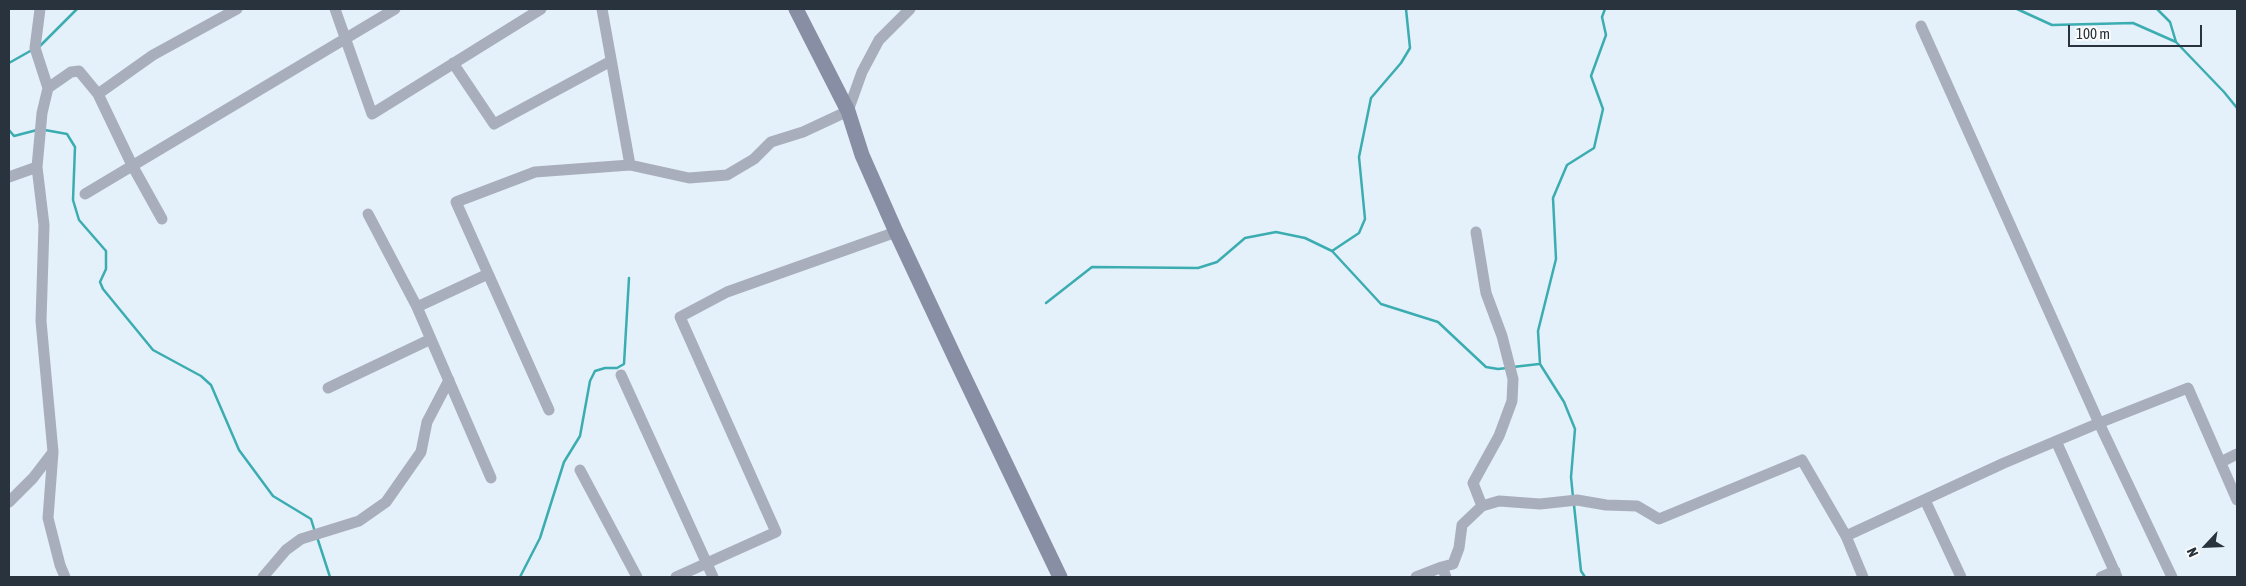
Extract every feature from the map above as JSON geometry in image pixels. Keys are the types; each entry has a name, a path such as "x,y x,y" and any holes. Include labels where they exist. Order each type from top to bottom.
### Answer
{"street":[{"path":"40,9 34,48 48,88 42,113 36,167 44,225 41,321 53,452 48,518 65,577"},
{"path":"98,94 153,55 237,9"},
{"path":"335,9 372,114 541,9"},
{"path":"86,194 395,9"},
{"path":"602,9 630,165"},
{"path":"796,9 848,111 862,155 896,232 956,362 1060,577"},
{"path":"549,410 456,202 535,172 630,165 688,178 727,175 754,159 771,142 803,132 848,111 862,72 879,40 910,9"},
{"path":"1921,26 2099,423 2172,577"},
{"path":"454,63 494,124 611,61"},
{"path":"48,88 71,72 79,71 98,94 132,165 162,219"},
{"path":"9,177 36,167"},
{"path":"368,214 417,306 491,478"},
{"path":"676,577 776,532 680,317 727,292 896,232"},
{"path":"1476,232 1486,293 1502,336 1514,380 1512,401 1506,418 1492,449 1473,483 1482,506"},
{"path":"417,306 488,274"},
{"path":"328,388 431,339"},
{"path":"620,375 713,577"},
{"path":"264,577 286,550 301,539 360,521 386,502 421,452 427,422 449,380"},
{"path":"1846,536 2056,441 2188,388 2237,500"},
{"path":"2056,441 2116,574 2101,577"},
{"path":"9,502 33,478 53,452"},
{"path":"2221,462 2237,454"},
{"path":"1416,577 1444,572 1453,564 1459,548 1462,525 1482,506 1499,501 1540,504 1577,500 1606,505 1637,506 1659,520 1802,460 1846,536 1863,577"},
{"path":"580,470 637,577"},
{"path":"1925,500 1961,577"}],"waterway":[{"path":"39,47 77,9"},
{"path":"1332,251 1359,233 1365,219 1359,157 1371,98 1401,63 1410,48 1406,9"},
{"path":"1573,497 1571,477 1575,429 1564,402 1540,364 1538,331 1556,259 1553,198 1567,165 1594,148 1603,109 1591,76 1606,35 1602,17 1605,9"},
{"path":"2017,9 2052,25 2133,23 2176,42"},
{"path":"2157,9 2170,22 2176,42 2237,108"},
{"path":"9,63 32,50"},
{"path":"9,130 14,136 37,130"},
{"path":"45,130 67,134 75,147 73,200 79,220 106,251 106,269 100,282 103,289 153,350 201,376 211,385 239,450 273,496 311,519 315,532"},
{"path":"1046,303 1092,267 1198,268 1217,262 1245,238 1276,232 1305,238 1332,251 1381,304 1438,322 1486,367 1507,368"},
{"path":"520,577 540,538 564,462 580,436 590,381 595,371 605,368 617,368 624,364 629,278"},
{"path":"1513,367 1539,364"},
{"path":"1574,505 1581,571 1585,577"},
{"path":"317,537 330,577"}]}
